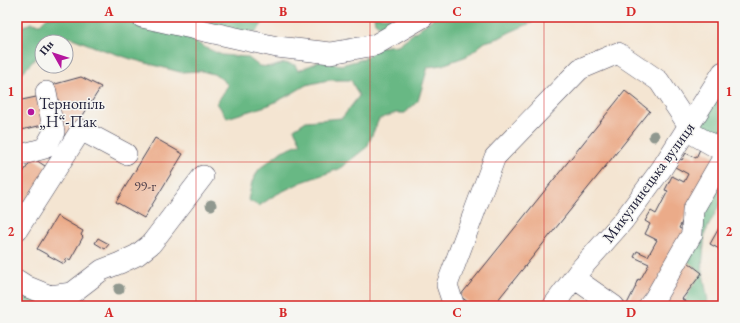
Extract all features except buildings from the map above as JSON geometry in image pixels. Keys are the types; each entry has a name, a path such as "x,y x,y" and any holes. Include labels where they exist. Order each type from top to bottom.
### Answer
{"street":[{"path":"142,17 277,47 331,53 375,45 423,17"},
{"path":"454,306 447,285 495,156 580,69 618,53 659,81 688,128 723,151"},
{"name":"Микулинецька вулиця","path":"552,306 579,271 623,221 662,168 723,72"},
{"path":"17,156 45,148 54,132 46,92"},
{"path":"17,230 81,130 126,154"},
{"path":"649,306 692,234 693,210 723,158"},
{"path":"17,280 28,287 50,296 72,293 102,270 120,264 137,255 151,244 203,176"},
{"path":"574,278 614,306"}],"green space":[{"path":"47,17 119,17 164,26 222,55 247,57 259,66 272,67 284,63 295,65 298,71 320,61 341,65 363,59 379,47 398,45 435,17 538,17 531,23 499,38 485,42 467,56 442,65 428,67 418,101 405,113 396,113 379,119 367,147 339,169 302,182 275,195 259,206 248,200 252,182 259,169 282,151 301,143 294,129 306,121 342,118 359,96 351,80 328,80 306,85 269,105 227,118 217,103 228,85 217,75 202,71 180,72 131,59 74,39 74,34 34,34 34,60 17,78 17,29 31,23 40,24"},
{"path":"197,17 267,17 257,31 241,32 224,29"},
{"path":"374,17 402,17 385,30 375,22"},
{"path":"723,84 723,147 697,132"},
{"path":"723,164 723,198 705,233 702,268 708,301 704,306 682,306 693,285 694,278 684,259"},
{"path":"17,286 43,305 46,306 17,306"}],"place":[{"name":"Тернопіль „Н“-Пак","path":"31,112"}]}
